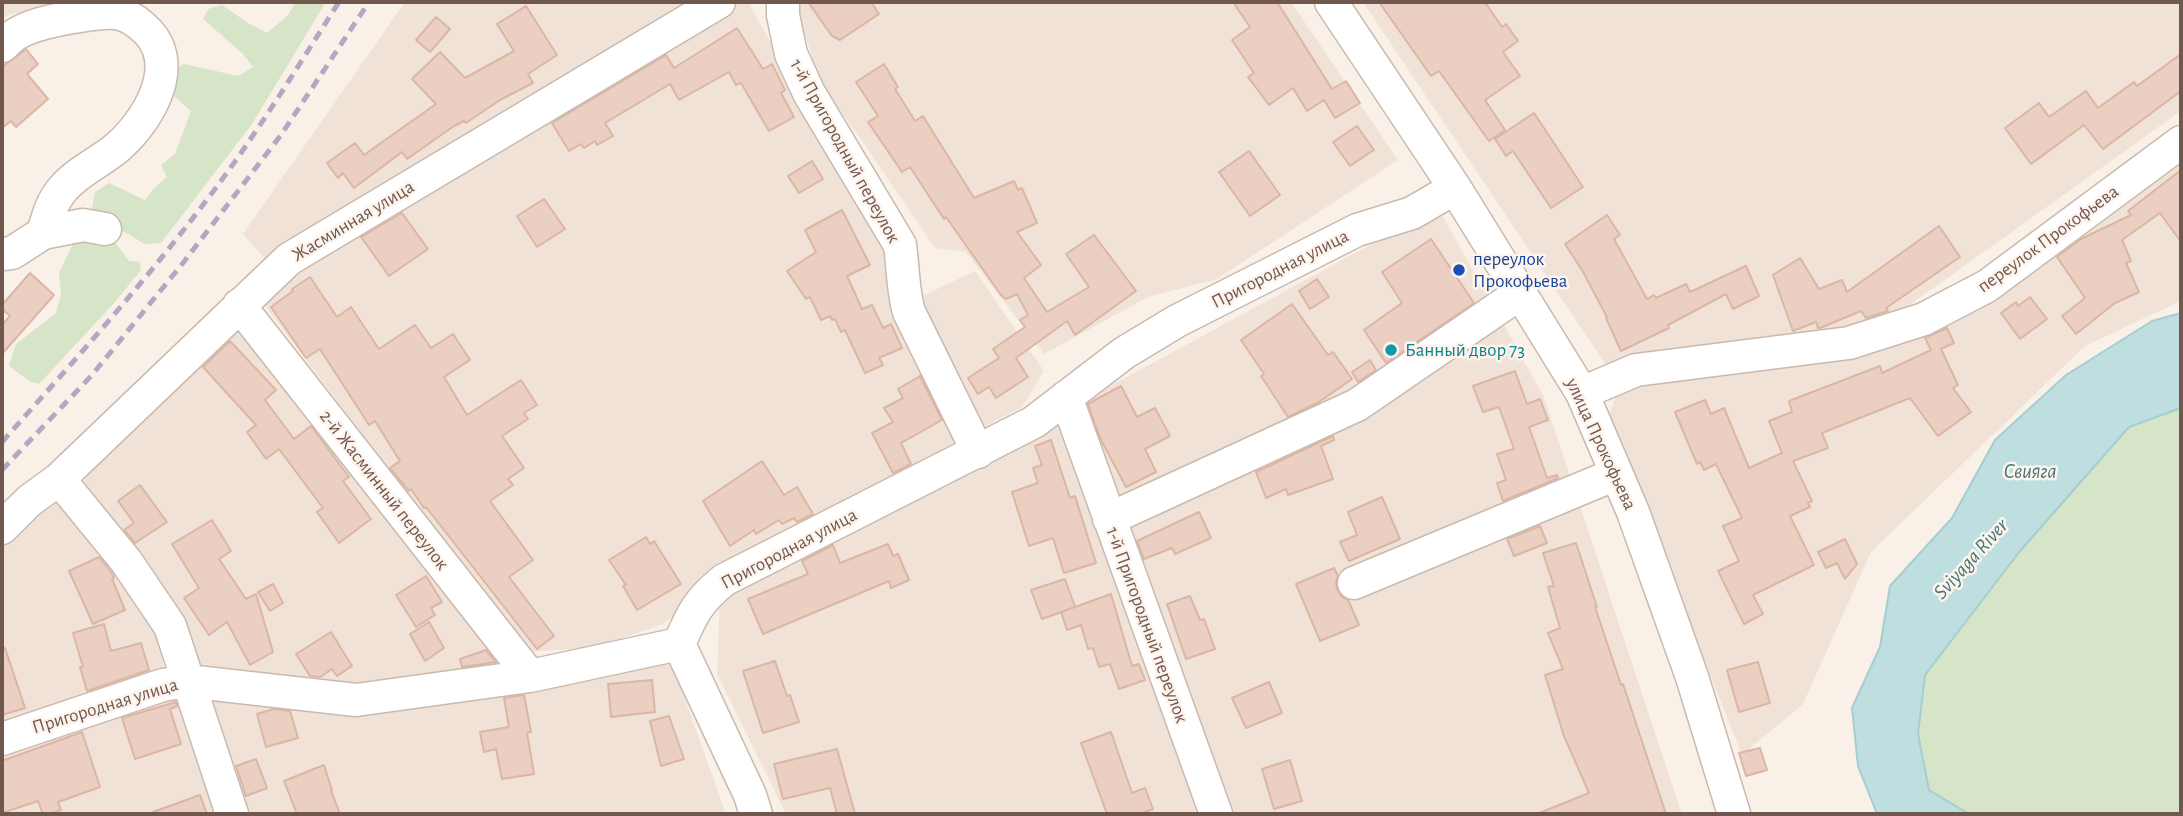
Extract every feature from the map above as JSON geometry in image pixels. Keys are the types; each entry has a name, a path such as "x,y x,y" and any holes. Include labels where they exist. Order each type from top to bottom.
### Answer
{"street":[{"name":"Жасминная улица","path":"2,528 29,501 59,479 289,259 719,2"},
{"name":"1-й Пригородный переулок","path":"783,2 791,54 809,93 900,245 905,301 909,312 978,452"},
{"name":"улица Прокофьева","path":"1331,2 1455,188 1582,393 1633,512 1692,677 1734,814"},
{"path":"2,46 19,33 56,19 107,12 124,13 136,20 153,38 161,58 160,85 137,128 114,150 80,173 64,188 52,204 43,233"},
{"name":"переулок Прокофьева","path":"1582,393 1636,370 1849,343 1924,319 1987,286 2181,142"},
{"name":"Пригородная улица","path":"2,739 163,685 187,681 356,700 530,676 679,644 693,612 706,594 724,580 1034,422 1124,353 1177,321 1357,230 1412,213 1455,188"},
{"path":"2,254 12,253 43,233 83,225 105,229"},
{"path":"1108,519 1357,405 1519,294"},
{"name":"2-й Жасминный переулок","path":"239,305 530,676"},
{"name":"1-й Пригородный переулок","path":"1066,397 1216,814"},
{"path":"1034,422 1053,424 1071,433 1082,444"},
{"path":"1354,583 1616,474"},
{"path":"59,479 126,561 170,626 232,814"},
{"path":"679,644 750,795 756,814"}],"shaded area":[{"path":"2,2 70,2 7,15 2,20"},
{"path":"405,2 685,2 266,260 243,234"},
{"path":"730,2 748,2 914,300 975,271 1044,371 1022,407 700,576 701,593 663,624 596,647 528,652 263,303 297,259"},
{"path":"794,2 1291,2 1398,160 1217,279 1148,297 1044,354 966,252 935,248 822,86"},
{"path":"1363,2 2181,2 2181,111 1890,319 1608,368"},
{"path":"2181,160 2181,301 2085,346 1871,552 1803,704 1742,755 1608,418 1619,387 1848,353 1967,315"},
{"path":"1438,208 1543,395 1682,814 1224,814 1079,403"},
{"path":"239,318 510,658 499,670 356,693 205,674 172,609 80,486 130,418"},
{"path":"1061,424 1187,780 1196,814 786,814 717,674 720,597"},
{"path":"50,496 78,506 154,620 165,672 2,727 2,542"},
{"path":"669,655 726,814 2,814 2,743 174,689 354,706"}],"green space":[{"path":"296,2 326,2 252,124 161,243 144,244 97,214 92,208 95,192 109,183 145,200 167,177 161,165 175,154 191,111 168,91 174,70 184,64 238,76 253,67 242,53 203,19 208,9 222,5 267,33 287,16"},
{"path":"96,237 115,242 129,261 140,262 141,270 39,384 29,381 9,366 16,344 56,313 61,294 59,273 74,242"},
{"path":"2181,408 2181,814 1969,814 1929,790 1918,734 1925,675 2020,551 2129,427"}],"water":[{"name":"Свияга","path":"2181,313 2181,408 2129,427 2020,551 1925,675 1918,734 1929,790 1969,814 1877,814 1858,766 1852,708 1880,647 1890,586 1952,518 1995,440 2066,375 2152,321"}],"building":[{"path":"808,2 871,2 879,14 840,40 832,36"},
{"path":"1233,2 1277,2 1332,89 1346,81 1360,103 1335,118 1324,100 1307,111 1293,88 1269,105 1248,77 1254,73 1232,40 1250,27"},
{"path":"1379,2 1485,2 1502,27 1506,24 1518,41 1503,52 1520,76 1485,100 1505,130 1489,141 1439,71 1431,76"},
{"path":"526,6 557,55 528,74 533,83 500,100 466,123 464,121 454,126 407,159 402,152 354,188 343,173 338,178 327,163 355,143 364,155 436,104 412,79 440,52 465,78 514,51 497,24"},
{"path":"436,17 450,29 430,52 416,40"},
{"path":"737,28 763,69 772,64 785,90 781,93 794,117 769,131 741,83 736,85 729,72 679,100 670,84 605,123 613,136 597,145 595,141 584,148 581,144 569,151 552,123 666,55 674,68"},
{"path":"26,49 38,64 27,74 48,99 16,127 11,121 2,128 2,67"},
{"path":"2181,54 2181,91 2103,149 2084,125 2031,164 2005,128 2039,103 2049,117 2086,91 2098,108 2134,82 2137,86"},
{"path":"884,64 898,87 895,89 915,121 923,116 974,198 1014,181 1018,190 1022,188 1037,223 1017,232 1041,265 1024,278 1047,312 1089,287 1066,254 1094,235 1136,291 1075,335 1067,321 1016,358 1028,377 996,398 989,387 978,394 968,378 999,358 993,349 1025,327 1020,320 1028,315 1017,294 1006,299 1001,295 946,217 944,219 910,167 902,172 868,122 878,116 856,82"},
{"path":"1534,113 1583,187 1551,208 1513,151 1506,156 1495,139"},
{"path":"1357,126 1374,150 1350,166 1333,142"},
{"path":"1249,151 1280,195 1250,216 1219,172"},
{"path":"812,161 823,179 799,193 788,176"},
{"path":"2181,170 2181,242 2160,213 2122,240 2131,261 2126,263 2139,292 2115,303 2076,334 2062,316 2085,298 2057,257 2081,239 2131,215 2128,211"},
{"path":"544,199 565,229 537,247 517,216"},
{"path":"842,210 870,265 847,276 862,309 872,305 883,328 891,324 902,348 879,358 883,365 865,373 845,330 841,332 835,319 832,320 830,316 821,320 810,297 806,299 787,271 816,252 805,230"},
{"path":"402,213 428,249 389,276 361,237"},
{"path":"1607,215 1620,235 1614,239 1647,299 1654,295 1656,298 1686,284 1690,292 1746,266 1759,296 1733,309 1726,294 1668,325 1669,328 1621,351 1607,317 1565,244"},
{"path":"1939,226 1960,257 1886,308 1888,311 1866,318 1861,311 1820,328 1816,322 1793,331 1773,275 1800,258 1819,289 1842,280 1847,292"},
{"path":"1431,239 1474,303 1386,363 1364,330 1402,303 1382,272"},
{"path":"30,273 54,295 2,354 2,325 10,316 2,309 2,305"},
{"path":"310,277 337,317 351,307 379,349 415,325 431,348 453,334 470,360 444,377 467,415 521,380 537,405 524,413 528,419 502,436 524,468 508,479 513,485 490,501 533,560 509,577 554,636 537,649 426,507 424,508 411,489 409,491 390,468 400,461 375,421 369,425 320,349 306,358 271,307"},
{"path":"1317,279 1329,297 1310,309 1299,291"},
{"path":"2030,297 2047,319 2020,339 2001,313 2016,302 2018,306"},
{"path":"1292,304 1328,355 1333,352 1352,379 1319,402 1288,417 1241,340"},
{"path":"1947,328 1954,343 1941,349 1958,385 1953,388 1971,412 1938,436 1910,398 1822,433 1828,448 1793,461 1812,501 1808,503 1810,507 1790,516 1814,565 1753,595 1763,614 1744,624 1718,571 1739,561 1723,526 1742,518 1716,464 1704,470 1700,462 1697,464 1675,412 1705,400 1711,414 1724,408 1749,468 1782,453 1769,421 1792,412 1789,401 1880,366 1882,373 1931,350 1925,338"},
{"path":"230,341 276,390 265,400 294,439 311,426 349,477 343,481 371,519 339,543 317,512 323,508 279,449 266,459 247,432 256,425 203,367"},
{"path":"1370,360 1376,370 1358,382 1352,372"},
{"path":"1515,371 1527,404 1540,399 1548,420 1529,427 1547,478 1557,475 1558,478 1503,501 1497,483 1506,480 1497,454 1514,449 1499,407 1483,412 1473,386"},
{"path":"920,376 942,420 901,443 911,464 893,473 872,433 893,422 884,408 903,398 898,389"},
{"path":"1121,386 1137,417 1155,408 1170,436 1145,449 1156,472 1126,487 1100,438 1088,404"},
{"path":"1333,436 1334,440 1321,446 1333,479 1288,495 1286,489 1266,498 1256,472"},
{"path":"1051,440 1070,498 1075,496 1096,563 1064,573 1053,538 1029,546 1012,492 1038,483 1033,468 1042,465 1035,446"},
{"path":"762,461 784,495 797,487 813,514 797,522 794,518 782,524 779,520 756,534 754,530 730,546 703,501"},
{"path":"140,485 167,522 135,543 124,530 134,523 118,501"},
{"path":"1382,497 1400,539 1349,561 1340,542 1357,535 1348,512"},
{"path":"1199,512 1211,538 1175,554 1172,548 1144,559 1137,541"},
{"path":"212,520 231,551 219,559 246,599 256,594 273,652 250,665 227,622 209,635 184,598 199,588 172,544"},
{"path":"1540,526 1547,543 1514,556 1507,539"},
{"path":"646,537 650,544 654,541 681,584 637,610 623,586 626,585 609,560"},
{"path":"1845,539 1857,564 1845,579 1837,563 1826,568 1818,552"},
{"path":"1576,543 1595,607 1666,814 1537,814 1589,793 1564,736 1545,675 1563,669 1548,633 1560,628 1548,587 1554,586 1543,553"},
{"path":"888,544 893,556 898,554 909,580 891,588 889,581 763,634 748,599 808,574 802,561 833,545 840,563"},
{"path":"99,557 114,578 112,579 125,610 93,624 69,571"},
{"path":"1334,568 1338,576 1337,589 1342,597 1348,600 1359,625 1320,641 1296,584"},
{"path":"426,576 442,602 431,608 435,615 416,627 396,595"},
{"path":"1065,579 1075,607 1042,619 1031,590"},
{"path":"273,584 283,603 270,611 258,592"},
{"path":"1111,594 1132,666 1139,664 1145,680 1119,689 1110,664 1099,667 1093,648 1088,649 1081,625 1067,630 1061,612"},
{"path":"1190,596 1200,620 1204,619 1215,649 1186,659 1167,604"},
{"path":"429,622 444,648 425,661 410,634"},
{"path":"104,624 111,651 141,643 149,670 87,691 73,633"},
{"path":"331,632 352,666 337,676 332,669 320,677 310,676 296,654"},
{"path":"5,648 25,708 2,715 2,649"},
{"path":"486,650 496,662 462,667 460,659"},
{"path":"775,661 799,722 763,733 743,671"},
{"path":"1758,662 1770,703 1739,712 1727,670"},
{"path":"652,680 655,712 611,717 608,684"},
{"path":"1269,682 1282,713 1246,728 1232,698"},
{"path":"524,695 531,732 527,733 534,774 502,779 496,749 484,752 480,732 509,727 504,698"},
{"path":"176,702 177,706 170,709 181,744 135,759 122,718"},
{"path":"274,709 290,711 298,738 266,747 257,714"},
{"path":"669,716 684,759 661,766 650,721"},
{"path":"82,732 100,787 58,802 61,810 49,814 43,814 38,801 2,813 2,761"},
{"path":"1111,732 1132,793 1145,788 1153,809 1139,814 1107,814 1081,743"},
{"path":"1760,748 1767,770 1746,776 1739,753"},
{"path":"837,749 855,814 837,814 830,788 783,799 774,764"},
{"path":"256,759 267,788 246,796 236,766"},
{"path":"1290,760 1302,801 1274,809 1262,769"},
{"path":"324,765 340,814 297,814 284,781"},
{"path":"200,795 207,814 153,814 153,812"}],"railway":[{"path":"2,442 110,320 212,193 339,2"},
{"path":"2,470 92,375 183,263 281,135 369,2"}],"place":[{"name":"переулок Прокофьева","path":"1459,270"},
{"name":"Банный двор 73","path":"1391,350"}],"water label":[{"name":"Sviyaga River","path":"1971,559"}]}
